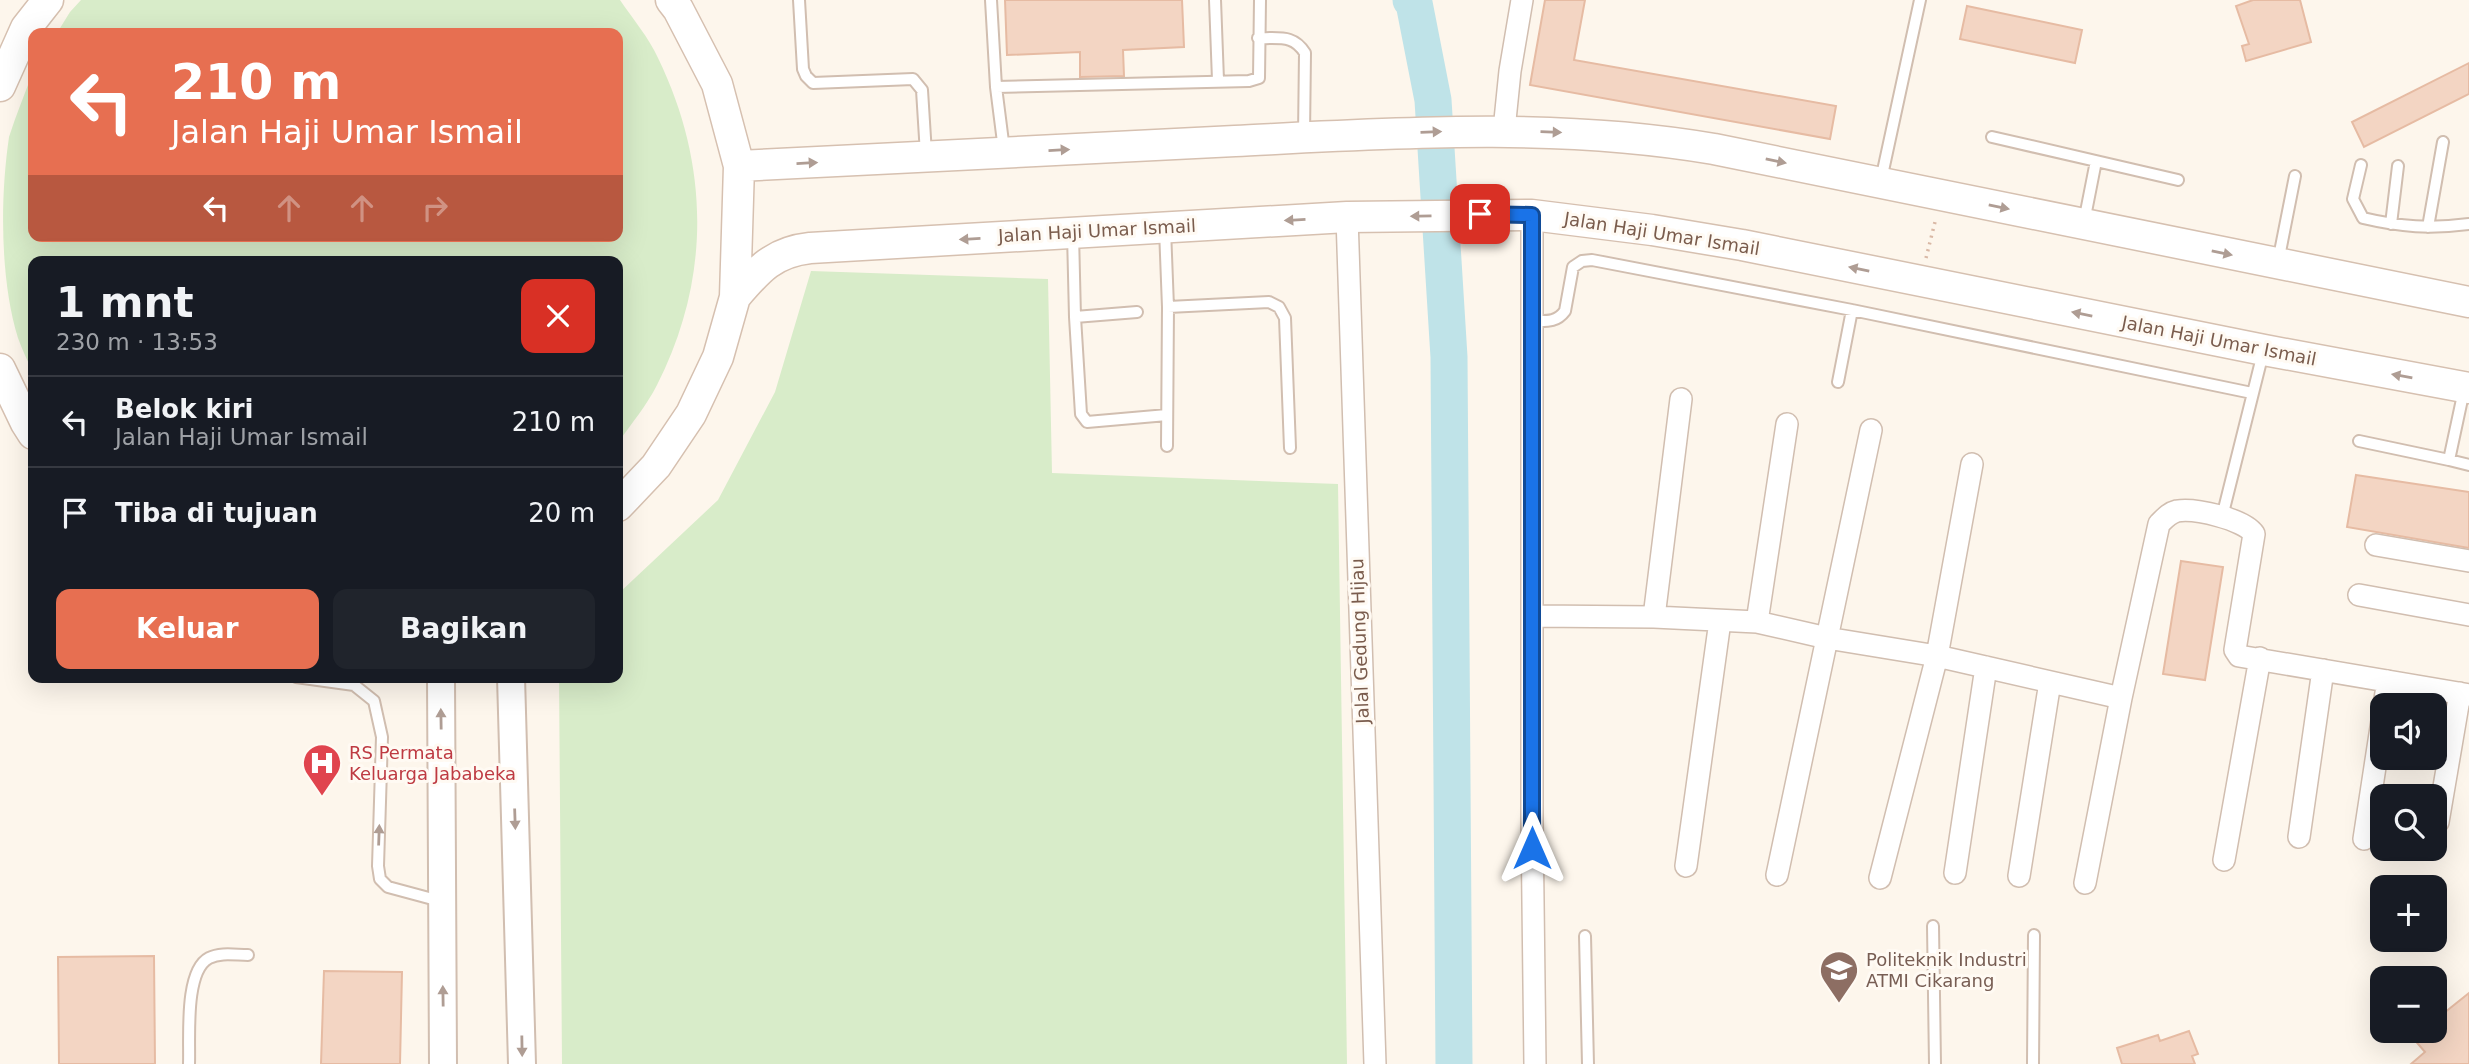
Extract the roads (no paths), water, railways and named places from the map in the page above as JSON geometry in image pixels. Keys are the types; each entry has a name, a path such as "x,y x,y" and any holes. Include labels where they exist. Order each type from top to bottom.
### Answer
{"main road":[{"path":"0,86 26,28 48,0"},
{"path":"623,501 656,466 691,414 718,357 735,297 739,166 717,84 671,0"},
{"path":"739,166 1380,133 1494,130 1584,133 1664,140 2469,302"},
{"name":"Jalan Haji Umar Ismail","path":"735,297 770,261 789,250 1355,217 1532,215 1652,230 1742,245 2467,388"},
{"path":"0,369 28,426"}],"street":[{"path":"1494,130 1510,71 1522,0"},
{"path":"1532,215 1532,821 1535,1064"},
{"name":"Jalal Gedung Hijau","path":"1355,217 1375,1064"},
{"path":"1654,617 1681,399"},
{"path":"1757,622 1787,424"},
{"path":"1777,875 1871,430"},
{"path":"1880,878 1937,656 1972,464"},
{"path":"2085,883 2121,698 2160,524 2168,514 2179,511 2222,517 2249,527 2254,534 2235,650 2239,656 2465,694 2446,784"},
{"path":"2376,545 2469,561"},
{"path":"2360,595 2469,615"},
{"path":"1533,615 1757,622 1827,638 1937,656 2121,698"},
{"path":"1686,866 1720,621"},
{"path":"2224,860 2260,658"},
{"path":"1955,873 1986,667"},
{"path":"2299,837 2323,670"},
{"path":"2386,693 2388,681"},
{"path":"2019,876 2050,682"},
{"path":"441,683 443,1064"},
{"path":"511,683 522,1064"},
{"path":"2364,839 2375,770"}],"lane":[{"path":"799,0 803,69 806,76 813,83 913,79 922,90 927,157"},
{"path":"991,0 996,87 1004,153"},
{"path":"1215,0 1218,80"},
{"path":"996,87 1259,78 1260,0"},
{"path":"1880,183 1920,0"},
{"path":"1258,38 1290,39 1299,43 1305,53 1304,137"},
{"path":"1992,137 2178,180"},
{"path":"2428,227 2443,142"},
{"path":"2083,225 2096,161"},
{"path":"2361,165 2353,199 2363,218 2391,225 2428,227 2469,222 2469,213"},
{"path":"2391,225 2398,166"},
{"path":"2277,264 2295,176"},
{"path":"1165,228 1168,307 1167,446"},
{"path":"1073,233 1075,317 1083,419 1087,422 1167,415"},
{"path":"1532,321 1554,321 1565,311 1573,267 1582,261 1592,260 1852,310 2252,393"},
{"path":"1168,307 1269,302 1279,307 1285,318 1290,447"},
{"path":"1838,382 1852,310"},
{"path":"1075,317 1137,312"},
{"path":"2222,517 2264,350"},
{"path":"2449,460 2467,388"},
{"path":"2359,441 2469,465"},
{"path":"340,683 354,685 374,701 382,737 378,866 380,879 388,887 443,902"},
{"path":"1933,926 1936,1064"},
{"path":"2034,934 2034,1064"},
{"path":"1585,936 1588,1064"},
{"path":"190,1064 191,992 198,968 207,959 219,954 248,955"}],"waterway":[{"path":"1411,0 1414,3 1433,100 1449,357 1454,1064"}],"place":[{"name":"RS Permata Keluarga Jababeka","path":"322,797"},
{"name":"Politeknik Industri ATMI Cikarang","path":"1839,1004"}]}
